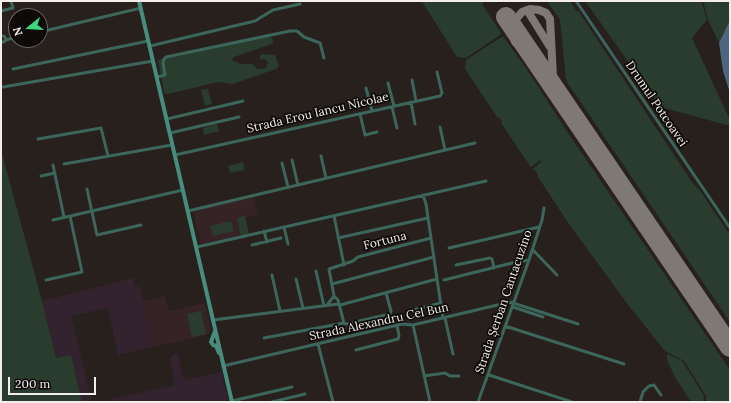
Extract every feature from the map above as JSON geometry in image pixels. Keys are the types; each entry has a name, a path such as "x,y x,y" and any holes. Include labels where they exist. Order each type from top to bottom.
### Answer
{"street":[{"path":"1,11 12,8 11,1"},
{"path":"139,1 232,402 292,387"},
{"name":"Drumul Potcoavei","path":"576,1 730,228"},
{"path":"150,46 255,21 272,10 300,4"},
{"path":"48,30 141,8"},
{"path":"157,77 165,75 163,63 166,57 290,31 297,31 304,37 320,43 324,58"},
{"path":"1,36 5,37 6,40 1,42"},
{"path":"13,69 148,41"},
{"path":"3,87 153,61"},
{"name":"Strada Erou Iancu Nicolae","path":"175,155 360,114 442,94 437,72"},
{"path":"412,80 416,101"},
{"path":"388,83 397,128"},
{"path":"366,88 372,111"},
{"path":"167,120 242,101"},
{"path":"410,102 416,124"},
{"path":"360,114 365,135 377,132"},
{"path":"170,133 239,117"},
{"path":"440,127 445,150"},
{"path":"38,139 101,128 108,156"},
{"path":"188,211 475,143"},
{"path":"64,164 172,145"},
{"path":"321,156 326,178"},
{"path":"292,160 298,185"},
{"path":"282,163 288,187"},
{"path":"53,165 64,217"},
{"path":"41,176 54,173"},
{"path":"197,247 486,181"},
{"path":"87,189 97,235 141,225"},
{"path":"53,220 183,190"},
{"path":"423,195 432,238 441,303 453,354"},
{"name":"Strada Șerban Cantacuzino","path":"478,402 490,375 533,250 544,208"},
{"path":"46,280 82,272 70,216"},
{"path":"334,216 344,265"},
{"path":"338,238 428,218"},
{"path":"284,227 288,244"},
{"path":"449,248 539,227"},
{"path":"264,231 267,242"},
{"path":"252,245 281,238"},
{"name":"Fortuna","path":"332,284 328,270 353,261 358,256 432,238"},
{"path":"533,250 557,275"},
{"path":"344,323 338,300 334,296 332,284 434,257"},
{"path":"456,265 490,258 492,259 494,268"},
{"path":"444,280 529,260"},
{"path":"316,271 325,305"},
{"path":"272,275 280,311"},
{"path":"213,320 325,305 339,305 437,279"},
{"path":"296,280 303,308"},
{"path":"264,338 344,323 346,324 390,314 391,311 386,293"},
{"path":"325,305 334,296"},
{"name":"Strada Alexandru Cel Bun","path":"223,366 397,325 413,325 510,302 513,305"},
{"path":"413,310 441,303"},
{"path":"513,305 543,317"},
{"path":"513,305 578,324"},
{"path":"356,350 398,339 399,336 397,325"},
{"path":"413,325 430,402"},
{"path":"506,326 624,364"},
{"path":"215,329 211,342 213,346 218,343"},
{"path":"213,338 216,338 218,343"},
{"path":"318,344 333,402"},
{"path":"424,376 445,373 450,376 459,376"},
{"path":"490,375 572,402"},
{"path":"640,402 646,388 652,385 656,387 661,395"},
{"path":"272,402 305,394"}],"shaded area":[{"path":"254,197 258,215 245,218 249,234 201,245 193,211"},
{"path":"133,278 135,287 140,286 153,347 118,355 108,308 71,316 92,402 82,402 71,355 56,358 42,301"},
{"path":"165,296 169,311 205,303 211,330 208,335 153,347 142,301"},
{"path":"178,353 184,380 222,372 228,402 98,402 175,385 170,358 172,355"}],"green space":[{"path":"420,1 486,1 482,4 501,33 466,58 457,57 423,3"},
{"path":"547,1 570,1 576,11 579,12 692,182 701,192 730,235 730,322 567,82 560,20"},
{"path":"585,1 701,1 707,20 692,38 730,120 730,126 668,109 659,105"},
{"path":"703,1 730,1 730,20 719,43 708,20"},
{"path":"269,36 272,38 272,44 232,59 233,61 241,64 253,64 257,69 260,69 265,68 268,63 266,60 260,59 262,54 275,55 279,66 276,69 233,84 218,82 168,94 164,93 158,60"},
{"path":"503,36 730,370 730,402 706,402 706,396 684,361 665,351 629,306 569,224 535,170 533,170 541,162 540,160 531,167 530,166 501,123 502,122 499,117 497,117 465,69 466,60"},
{"path":"208,89 212,104 205,106 201,90"},
{"path":"217,124 219,131 204,135 203,128"},
{"path":"1,150 56,358 71,355 82,402 1,402"},
{"path":"243,162 244,170 230,173 228,166"},
{"path":"245,216 249,234 241,236 237,218"},
{"path":"231,221 234,231 213,236 210,226"},
{"path":"201,311 206,334 192,337 187,314"},
{"path":"667,354 682,361 703,394 703,402 691,402 675,377 667,360"}],"water":[{"path":"730,20 730,93 723,71 719,43"}],"taxiway":[{"path":"531,52 522,49 515,42 512,30 514,23 522,12 530,9 539,10 546,13 550,19 553,77 558,93"},
{"path":"527,10 550,47"}],"runway":[{"path":"506,17 730,347"}]}
